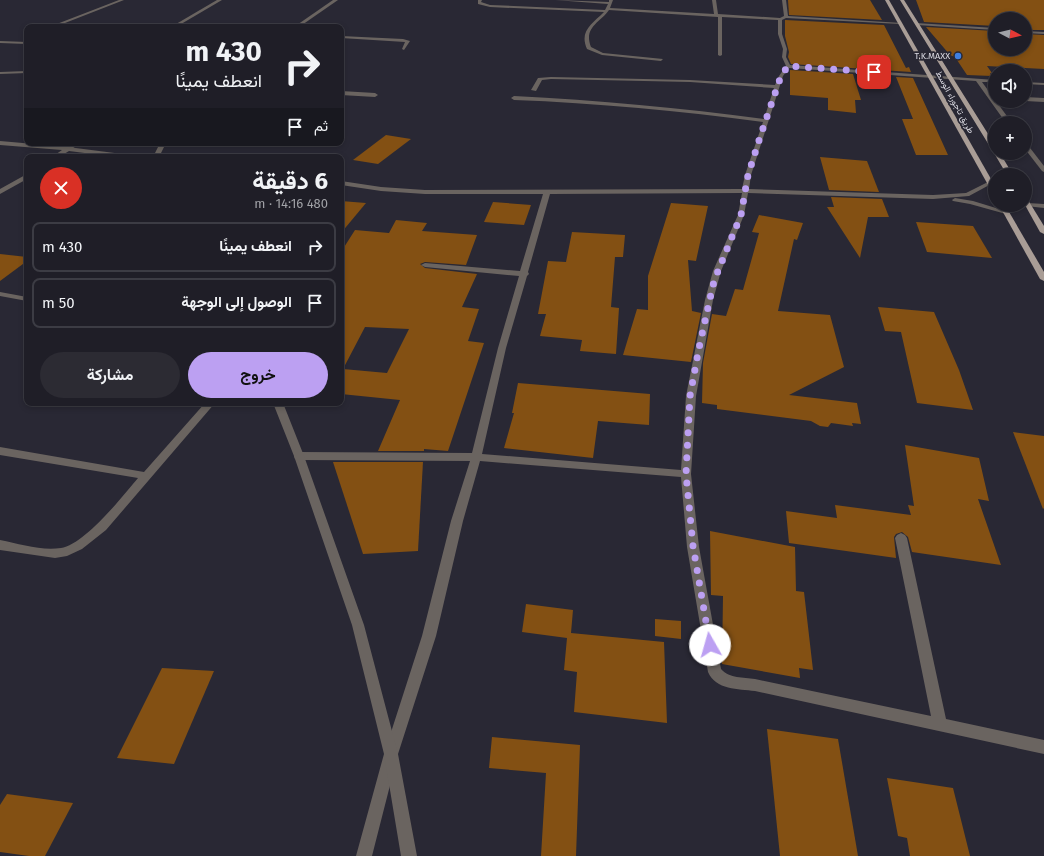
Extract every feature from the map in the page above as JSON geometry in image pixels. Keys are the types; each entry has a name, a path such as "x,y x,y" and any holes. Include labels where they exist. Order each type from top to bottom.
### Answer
{"main road":[{"name":"طريق تاجوراء الوسط","path":"887,0 988,179"},
{"path":"902,0 988,139"},
{"path":"1006,212 1044,279"},
{"path":"1032,212 1044,232"}],"street":[{"path":"62,23 122,0"},
{"path":"178,24 220,0"},
{"path":"300,24 336,0"},
{"path":"480,0 479,3 490,6 900,23"},
{"path":"557,0 610,1 608,10 588,30 586,42 589,48 602,54 661,60"},
{"path":"714,0 721,37 720,55"},
{"path":"784,0 780,34 785,49 784,57 788,66"},
{"path":"62,23 68,24"},
{"path":"917,24 988,29"},
{"path":"1032,32 1044,33"},
{"path":"8,42 21,37"},
{"path":"344,37 408,41 404,48"},
{"path":"0,42 24,43"},
{"path":"788,66 988,81"},
{"path":"788,66 781,76 748,175 741,215 718,271 709,300 690,396 686,474 693,546 715,672 718,677 729,682 755,684 914,719 940,723 1044,747"},
{"path":"0,72 24,72"},
{"path":"534,90 540,79 551,78 690,81 778,87"},
{"path":"978,80 988,91"},
{"path":"1032,83 1044,84"},
{"path":"344,93 376,95"},
{"path":"514,98 586,100 612,105 682,110 767,120"},
{"path":"1032,99 1044,100"},
{"path":"0,143 24,145"},
{"path":"34,146 107,154"},
{"path":"60,154 73,146"},
{"path":"1032,155 1044,170"},
{"path":"1036,161 1044,161"},
{"path":"0,192 24,178"},
{"path":"344,183 418,191 746,191 933,197 967,195 988,184"},
{"path":"364,856 391,754 429,636 457,521 476,457 502,348 547,192"},
{"path":"933,197 988,205"},
{"path":"1032,204 1044,206"},
{"path":"425,265 524,274"},
{"path":"0,294 24,298"},
{"path":"0,545 63,553 82,543 102,527 207,406"},
{"path":"279,406 299,456 358,625 391,754 409,856"},
{"path":"0,451 147,476"},
{"path":"299,456 476,457 686,474"},
{"path":"901,538 940,723"}],"building":[{"path":"788,0 870,0 882,20 789,15"},
{"path":"916,0 1044,0 1044,30 1032,30 1032,12 988,12 988,26 924,22"},
{"path":"785,20 884,25 906,68 909,67 911,72 791,64 788,57 789,52 785,36"},
{"path":"926,27 988,31 988,56 1032,56 1032,34 1044,35 1044,69 1032,68 1032,64 988,64 988,76 967,75 955,57 950,55"},
{"path":"790,70 853,74 861,100 855,100 856,113 828,110 828,98 790,95"},
{"path":"896,77 913,78 948,155 916,155 902,119 913,119"},
{"path":"386,135 411,139 378,164 353,160"},
{"path":"820,157 867,161 879,192 829,190"},
{"path":"831,197 882,199 889,217 868,217 860,258 827,207 834,207"},
{"path":"344,201 366,203 344,229"},
{"path":"493,202 531,205 524,225 484,222"},
{"path":"671,203 708,206 696,261 688,260 692,311 701,313 691,362 623,355 637,309 648,310 648,276"},
{"path":"759,215 803,223 797,240 794,239 778,311 830,315 844,367 789,395 857,403 861,424 852,423 853,426 831,423 828,427 820,426 811,421 717,409 717,405 702,403 703,363 712,314 726,316 735,289 743,290 759,233 752,232"},
{"path":"396,220 427,223 422,231 477,235 466,265 425,262 420,264 425,268 477,274 462,307 479,309 468,341 484,343 448,451 424,449 424,451 378,451 400,400 344,394 344,369 387,373 409,329 365,327 344,367 344,247 355,230 389,233"},
{"path":"916,222 973,226 992,258 927,252"},
{"path":"572,232 625,235 623,257 615,257 611,307 619,308 616,354 580,351 582,340 540,336 546,314 538,314 548,261 566,262"},
{"path":"0,254 24,257 24,263 0,281"},
{"path":"878,307 934,312 959,370 973,410 917,403 901,332 885,331"},
{"path":"518,383 650,394 649,425 598,421 593,458 504,448 514,413 512,413"},
{"path":"1013,432 1044,436 1043,509"},
{"path":"905,445 979,458 989,501 978,499 1001,565 912,552 908,537 902,532 896,534 894,537 896,558 789,543 786,511 837,518 835,505 911,515 908,505 914,506"},
{"path":"333,462 423,462 418,551 363,554"},
{"path":"710,531 795,547 796,591 804,592 813,670 799,668 800,678 722,664 723,596 711,595"},
{"path":"526,604 573,610 571,633 664,642 667,723 574,712 577,672 564,670 567,638 522,632"},
{"path":"655,619 681,621 681,639 655,636"},
{"path":"162,668 214,671 174,764 117,758"},
{"path":"767,729 838,739 858,856 780,856"},
{"path":"492,737 580,745 576,856 541,856 546,773 489,768"},
{"path":"887,778 953,788 970,856 910,856 907,838 898,836"},
{"path":"7,794 73,803 45,856 29,856 0,852 0,805"}],"place":[{"name":"T.K.MAXX","path":"958,56"}],"route":[{"path":"710,645 693,546 686,474 690,396 709,300 718,271 741,215 748,175 761,134 781,76 788,66 874,72"}]}
